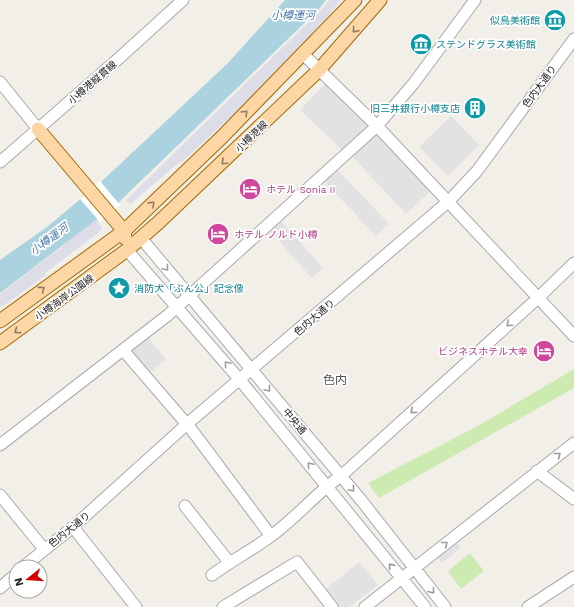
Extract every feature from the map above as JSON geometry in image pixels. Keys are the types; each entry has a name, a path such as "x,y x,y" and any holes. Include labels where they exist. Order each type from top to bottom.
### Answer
{"main road":[{"name":"小樽港線","path":"124,231 222,136 355,0"},
{"name":"小樽港線","path":"127,250 319,70 380,0"},
{"path":"38,129 124,231 141,238"},
{"path":"124,231 127,250"},
{"name":"小樽海岸公園線","path":"0,321 124,231"},
{"name":"小樽海岸公園線","path":"0,344 127,250"}],"street":[{"name":"小樽港縦貫線","path":"0,162 183,0"},
{"path":"0,445 123,350 189,296 377,126 414,83 475,0"},
{"name":"色内大通り","path":"32,559 73,527 187,424 449,201 477,171 574,39"},
{"path":"303,54 377,126 574,336"},
{"path":"0,82 38,129"},
{"name":"中央通","path":"141,238 341,476 445,607"},
{"name":"中央通","path":"127,250 240,380 424,607"},
{"path":"212,575 229,562 271,536 319,495 327,486 341,476 538,298 574,263"},
{"path":"123,350 187,424 271,536"},
{"path":"365,607 574,443"},
{"path":"537,471 574,499"},
{"path":"0,495 44,549"},
{"path":"185,506 229,562"},
{"path":"73,527 136,607"},
{"path":"223,607 297,562 332,607"},
{"path":"528,607 574,577"},
{"path":"0,588 8,581"}],"green space":[{"path":"574,369 574,388 379,498 368,483 476,427"},
{"path":"470,553 484,571 461,589 448,571"}],"shaded area":[{"path":"329,0 341,0 326,19 239,109 182,162 181,161 130,204 126,200 322,9"},
{"path":"326,83 369,124 343,151 300,110"},
{"path":"451,116 479,145 448,176 419,147"},
{"path":"376,130 432,190 406,214 350,154"},
{"path":"336,168 389,224 376,236 323,180"},
{"path":"82,201 98,221 102,230 45,273 46,275 0,308 0,294 64,245"},
{"path":"281,221 323,268 312,278 270,231"},
{"path":"145,334 166,359 147,375 126,349"},
{"path":"455,540 461,548 442,563 436,555"},
{"path":"359,562 378,585 349,607 338,607 326,589"}],"water":[{"name":"小樽運河","path":"285,0 326,0 320,8 118,203 0,293 0,260 47,227 102,181 227,64"}],"pier":[{"path":"100,181 120,205 100,222 80,199"}],"place":[{"name":"似鳥美術館","path":"555,20"},
{"name":"ステンドグラス美術館","path":"421,44"},
{"name":"旧三井銀行小樽支店","path":"475,108"},
{"name":"ホテル Sonia II","path":"250,189"},
{"name":"ホテル ノルド小樽","path":"218,234"},
{"name":"消防犬「ぶん公」記念像","path":"119,288"},
{"name":"ビジネスホテル大幸","path":"544,351"}],"district":[{"name":"色内","path":"335,380"}]}
